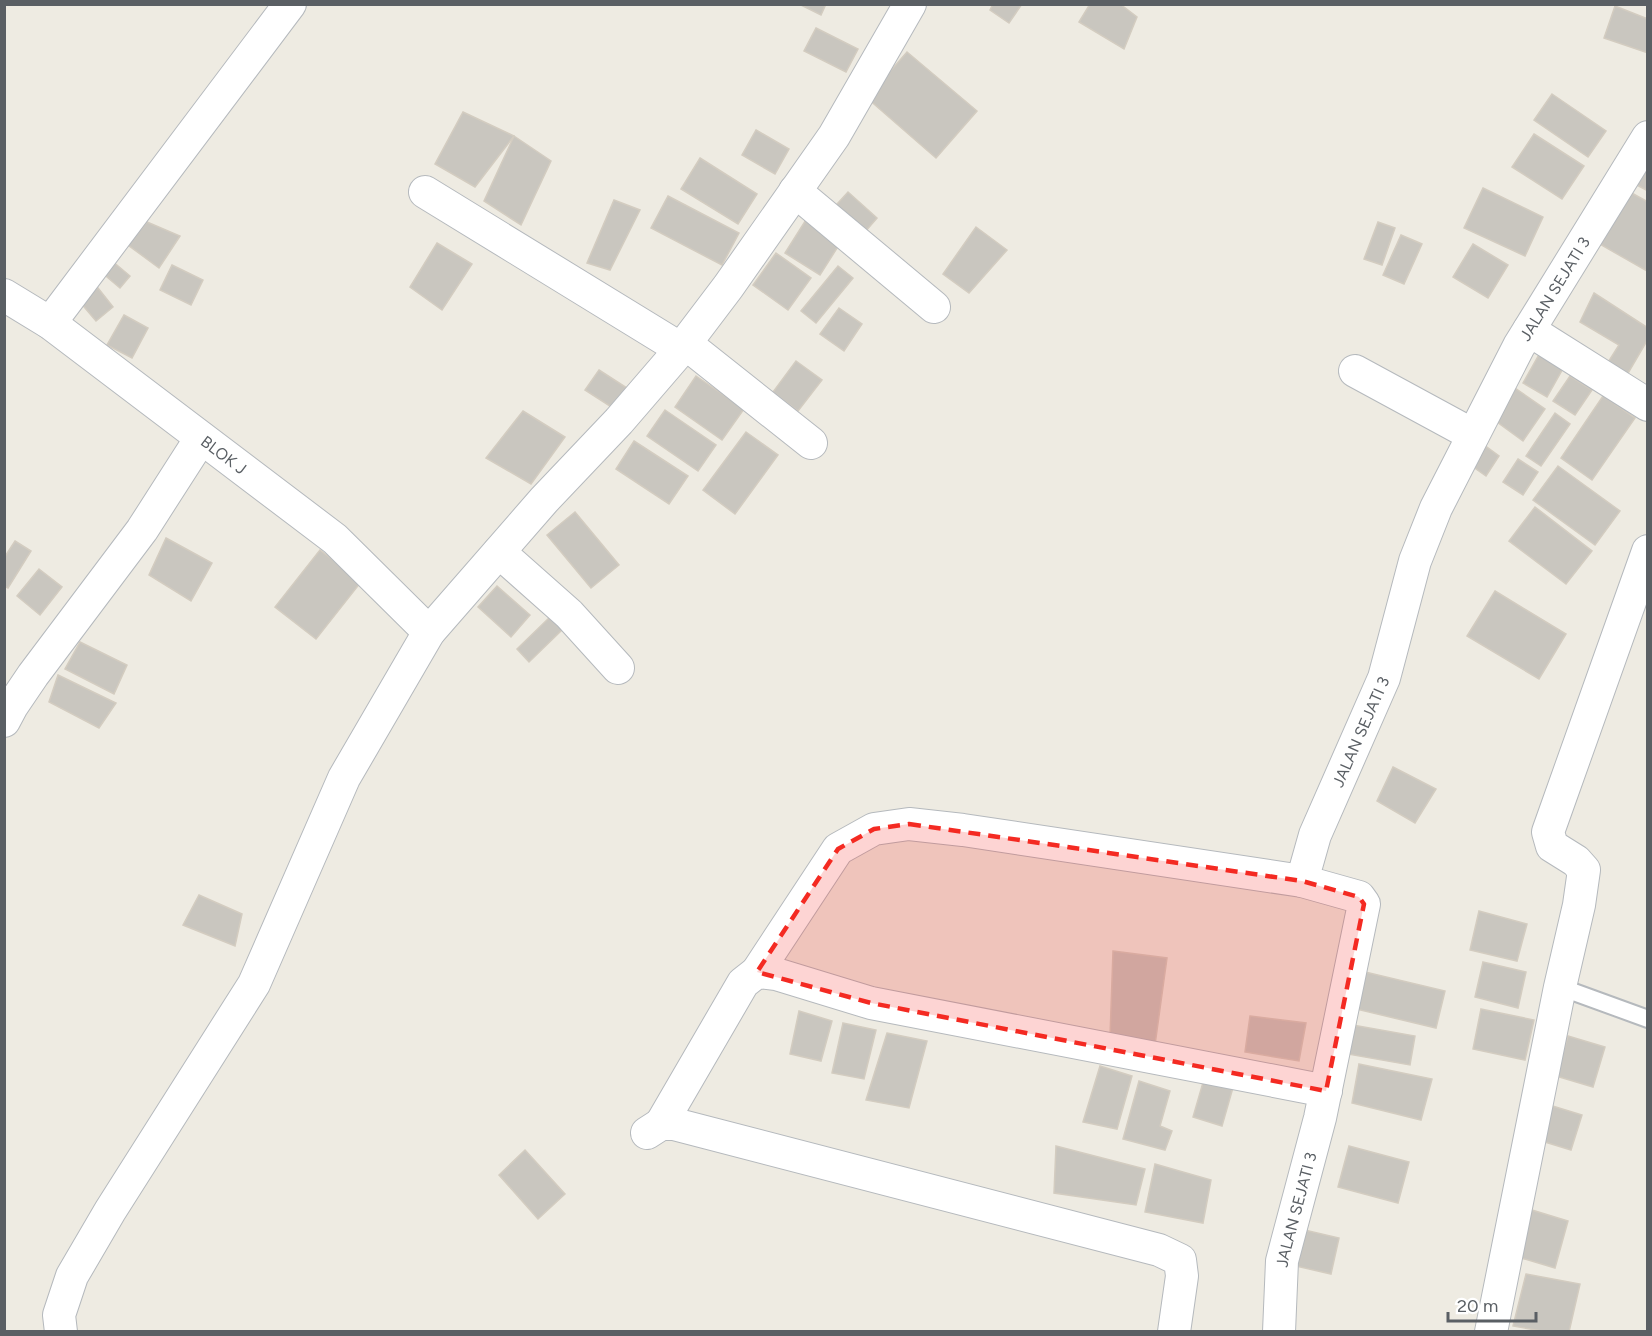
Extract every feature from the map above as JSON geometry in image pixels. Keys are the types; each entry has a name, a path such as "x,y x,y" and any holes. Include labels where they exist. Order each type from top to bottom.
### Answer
{"street":[{"path":"50,323 290,4"},
{"path":"61,1332 58,1315 72,1276 110,1211 254,984 344,778 429,632 544,500 619,422 683,346 834,136 910,4"},
{"name":"JALAN SEJATI 3","path":"1279,1332 1282,1261 1320,1118 1364,904 1359,897 1302,881 1315,836 1384,678 1415,561 1436,508 1529,330 1647,137"},
{"path":"795,191 934,307"},
{"path":"424,192 683,346 811,442"},
{"name":"BLOK J","path":"4,295 50,323 335,539 429,632"},
{"path":"1529,330 1647,405"},
{"path":"1355,371 1473,435"},
{"path":"4,721 33,675 142,530 201,438"},
{"path":"1491,1332 1560,987 1579,905 1584,870 1576,861 1552,846 1548,832 1647,551"},
{"path":"499,552 569,614 618,668"},
{"path":"1174,1332 1182,1276 1180,1260 1159,1250 674,1124 654,1129 743,983 757,972 838,849 874,829 909,824 963,830 1302,881"},
{"path":"757,972 776,974 871,1003 1326,1091"}],"lane":[{"path":"1560,987 1647,1019"}],"highlighted area":[{"path":"909,824 1302,881 1359,897 1364,904 1326,1091 871,1003 757,972 838,849 874,829"}],"building":[{"path":"799,4 826,4 821,15"},
{"path":"993,4 1022,4 1009,23 990,10"},
{"path":"1090,4 1120,4 1137,17 1124,49 1079,22"},
{"path":"1615,6 1648,19 1648,53 1604,38"},
{"path":"816,28 858,49 846,72 804,51"},
{"path":"907,52 977,111 936,158 867,98"},
{"path":"1552,94 1606,131 1588,157 1534,120"},
{"path":"463,112 514,136 475,187 435,164"},
{"path":"756,130 789,149 775,174 742,155"},
{"path":"1534,134 1584,166 1562,199 1512,167"},
{"path":"514,136 551,161 521,225 484,201"},
{"path":"1648,154 1648,191 1631,182"},
{"path":"700,158 757,194 738,224 681,189"},
{"path":"1483,188 1543,217 1525,256 1464,228"},
{"path":"1628,191 1648,202 1647,271 1598,243"},
{"path":"848,192 877,218 858,240 828,214"},
{"path":"668,196 739,233 722,265 651,228"},
{"path":"614,200 640,210 610,270 587,263"},
{"path":"809,215 844,237 820,275 785,253"},
{"path":"147,222 180,236 159,268 128,245"},
{"path":"1378,222 1395,228 1382,265 1364,259"},
{"path":"976,227 1007,250 969,293 943,274"},
{"path":"1401,235 1422,244 1404,284 1383,275"},
{"path":"437,243 472,264 442,310 410,287"},
{"path":"1473,244 1508,265 1488,298 1453,277"},
{"path":"776,253 811,278 788,310 753,285"},
{"path":"105,255 130,276 120,288 94,266"},
{"path":"172,265 203,280 191,305 160,290"},
{"path":"838,266 853,278 816,323 801,311"},
{"path":"98,288 113,307 96,321 80,302"},
{"path":"1594,293 1648,328 1648,339 1627,375 1607,364 1619,345 1580,322"},
{"path":"839,308 862,324 844,351 820,334"},
{"path":"124,315 148,328 132,358 107,345"},
{"path":"1541,351 1565,365 1547,397 1523,383"},
{"path":"796,361 822,380 798,411 773,392"},
{"path":"599,370 630,390 616,410 585,390"},
{"path":"696,376 744,409 722,440 675,407"},
{"path":"1570,376 1592,390 1575,415 1553,401"},
{"path":"1515,388 1545,409 1523,441 1493,419"},
{"path":"1603,396 1635,418 1592,480 1561,458"},
{"path":"665,410 716,445 698,471 647,436"},
{"path":"523,411 565,437 531,484 486,458"},
{"path":"1555,413 1570,424 1541,466 1526,456"},
{"path":"746,432 778,455 735,514 703,490"},
{"path":"1476,439 1499,456 1486,476 1462,459"},
{"path":"634,441 688,476 669,504 616,469"},
{"path":"1518,459 1538,472 1523,495 1503,482"},
{"path":"1558,466 1620,511 1595,545 1533,500"},
{"path":"1535,507 1592,551 1566,584 1509,541"},
{"path":"575,512 619,565 591,588 547,535"},
{"path":"166,538 212,563 191,601 149,575"},
{"path":"15,541 31,551 8,588 4,586 4,558"},
{"path":"320,550 361,582 316,639 275,607"},
{"path":"39,569 62,587 40,615 17,596"},
{"path":"497,586 530,615 511,637 478,607"},
{"path":"1495,591 1566,634 1539,679 1467,636"},
{"path":"551,616 563,629 529,662 517,649"},
{"path":"80,642 127,665 114,694 65,669"},
{"path":"58,675 116,703 99,728 49,702"},
{"path":"1393,767 1436,789 1415,823 1377,801"},
{"path":"199,895 242,914 235,946 183,925"},
{"path":"1479,911 1527,924 1517,961 1470,950"},
{"path":"1113,951 1167,958 1155,1045 1110,1037"},
{"path":"1483,962 1526,972 1518,1008 1475,997"},
{"path":"1361,971 1445,991 1436,1028 1352,1008"},
{"path":"1481,1009 1534,1020 1525,1060 1473,1049"},
{"path":"799,1011 832,1021 821,1061 790,1054"},
{"path":"1250,1016 1306,1023 1299,1061 1245,1052"},
{"path":"843,1023 876,1030 864,1079 832,1073"},
{"path":"1347,1024 1415,1036 1410,1065 1342,1053"},
{"path":"887,1033 927,1041 909,1108 866,1100"},
{"path":"1568,1036 1605,1047 1593,1087 1556,1076"},
{"path":"1359,1064 1432,1079 1421,1120 1352,1103"},
{"path":"1100,1066 1132,1076 1117,1129 1083,1122"},
{"path":"1204,1079 1234,1084 1222,1126 1193,1117"},
{"path":"1139,1081 1170,1091 1160,1126 1172,1131 1165,1150 1123,1139"},
{"path":"1546,1104 1582,1115 1571,1150 1535,1139"},
{"path":"1056,1146 1145,1169 1136,1205 1054,1193"},
{"path":"1349,1146 1409,1162 1398,1203 1338,1187"},
{"path":"525,1150 565,1194 538,1219 499,1175"},
{"path":"1155,1164 1211,1180 1203,1223 1145,1212"},
{"path":"1522,1207 1568,1221 1555,1268 1511,1255"},
{"path":"1296,1228 1339,1238 1331,1274 1287,1264"},
{"path":"1526,1274 1580,1284 1569,1332 1547,1332 1513,1326"}]}
